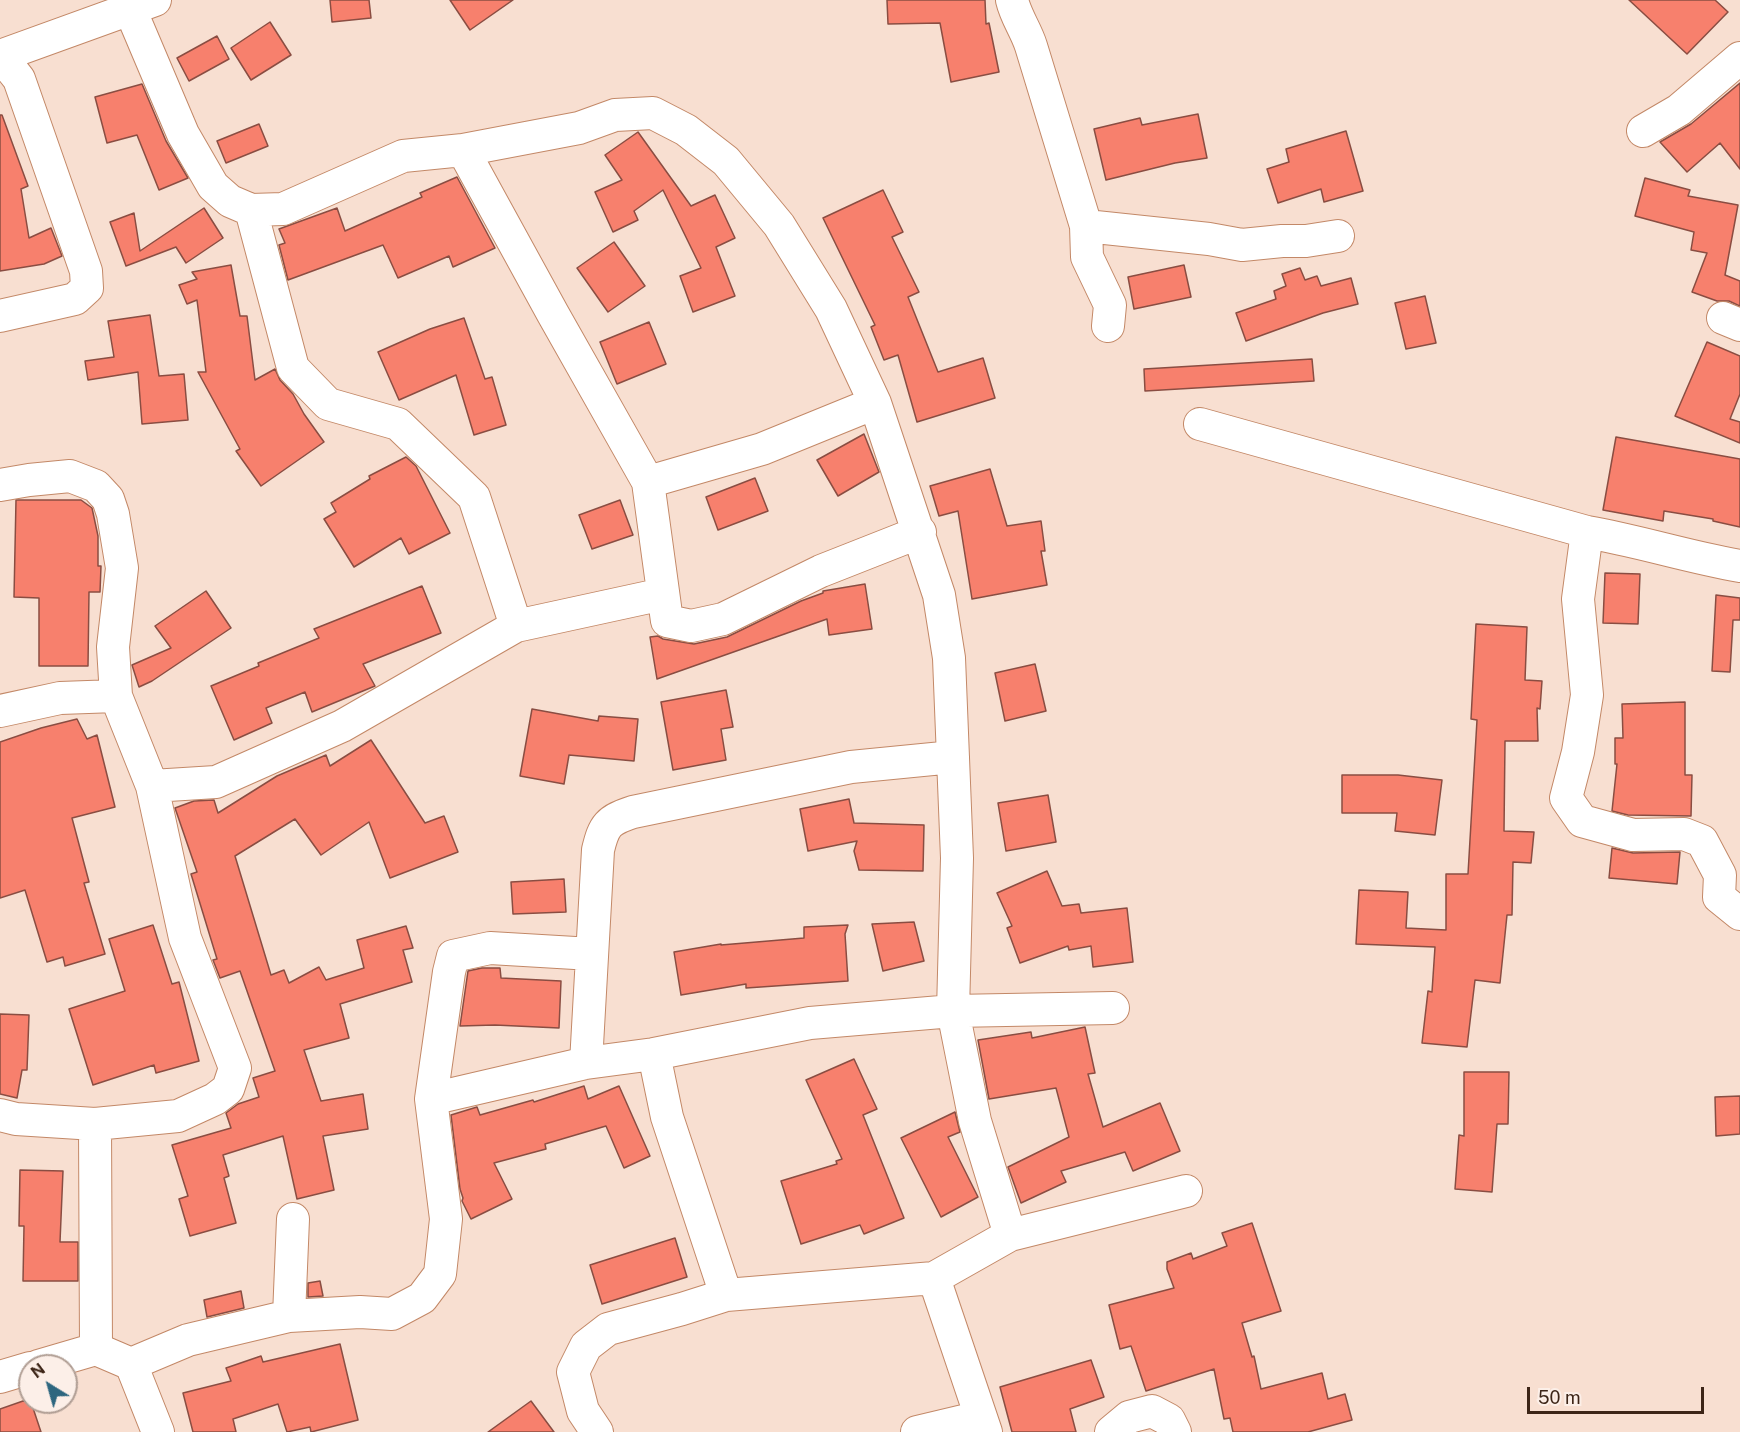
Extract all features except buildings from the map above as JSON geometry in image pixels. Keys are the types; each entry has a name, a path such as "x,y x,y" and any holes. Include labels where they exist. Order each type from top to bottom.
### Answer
{"street":[{"path":"1012,0 1015,14 1030,44 1086,226 1087,257 1110,305 1108,327"},
{"path":"0,316 75,299 87,288 86,271 19,79 1,56 143,5 183,134 213,186 230,201 251,210 283,209 403,156 463,150 579,128 615,115 653,113 686,130 726,161 779,225 831,309 875,403 920,532 939,595 947,648 957,858 952,1011 975,1121 1010,1235"},
{"path":"1643,130 1679,110 1740,58"},
{"path":"463,150 648,482 667,621 691,626 723,619 821,571 920,532"},
{"path":"251,210 293,368 328,404 398,424 474,497 516,626"},
{"path":"1086,226 1209,239 1242,245 1306,241 1338,236"},
{"path":"648,482 762,449 875,403"},
{"path":"1200,424 1587,532 1629,540 1697,559 1740,566"},
{"path":"0,485 70,476 96,486 108,499 114,514 122,568 113,647 116,696 152,786 184,938 235,1068 228,1089 215,1099 178,1116 95,1124 16,1119 0,1115"},
{"path":"1587,532 1578,599 1587,695 1578,752 1566,798 1582,821 1633,835 1684,834 1702,841 1720,875 1719,897 1740,914"},
{"path":"152,786 216,782 342,726 516,626 663,594"},
{"path":"0,711 60,698 116,696"},
{"path":"586,1063 598,850 603,830 618,817 851,767 953,757"},
{"path":"131,1364 188,1340 289,1316 360,1312 392,1314 422,1298 440,1274 446,1219 431,1099 448,972 453,956 490,948 592,954"},
{"path":"431,1099 586,1063 654,1054 810,1023 952,1011 1113,1008"},
{"path":"654,1054 667,1117 726,1295"},
{"path":"95,1124 96,1349"},
{"path":"597,1432 583,1411 573,1372 586,1346 608,1329 682,1310 726,1295 934,1278 1010,1235 1186,1191"},
{"path":"289,1316 294,1219"},
{"path":"917,1432 983,1425 934,1278"},
{"path":"78,1354 96,1349 131,1364 158,1432"},
{"path":"0,1377 18,1372"},
{"path":"1111,1432 1129,1417 1152,1412 1169,1420 1175,1432"}]}
